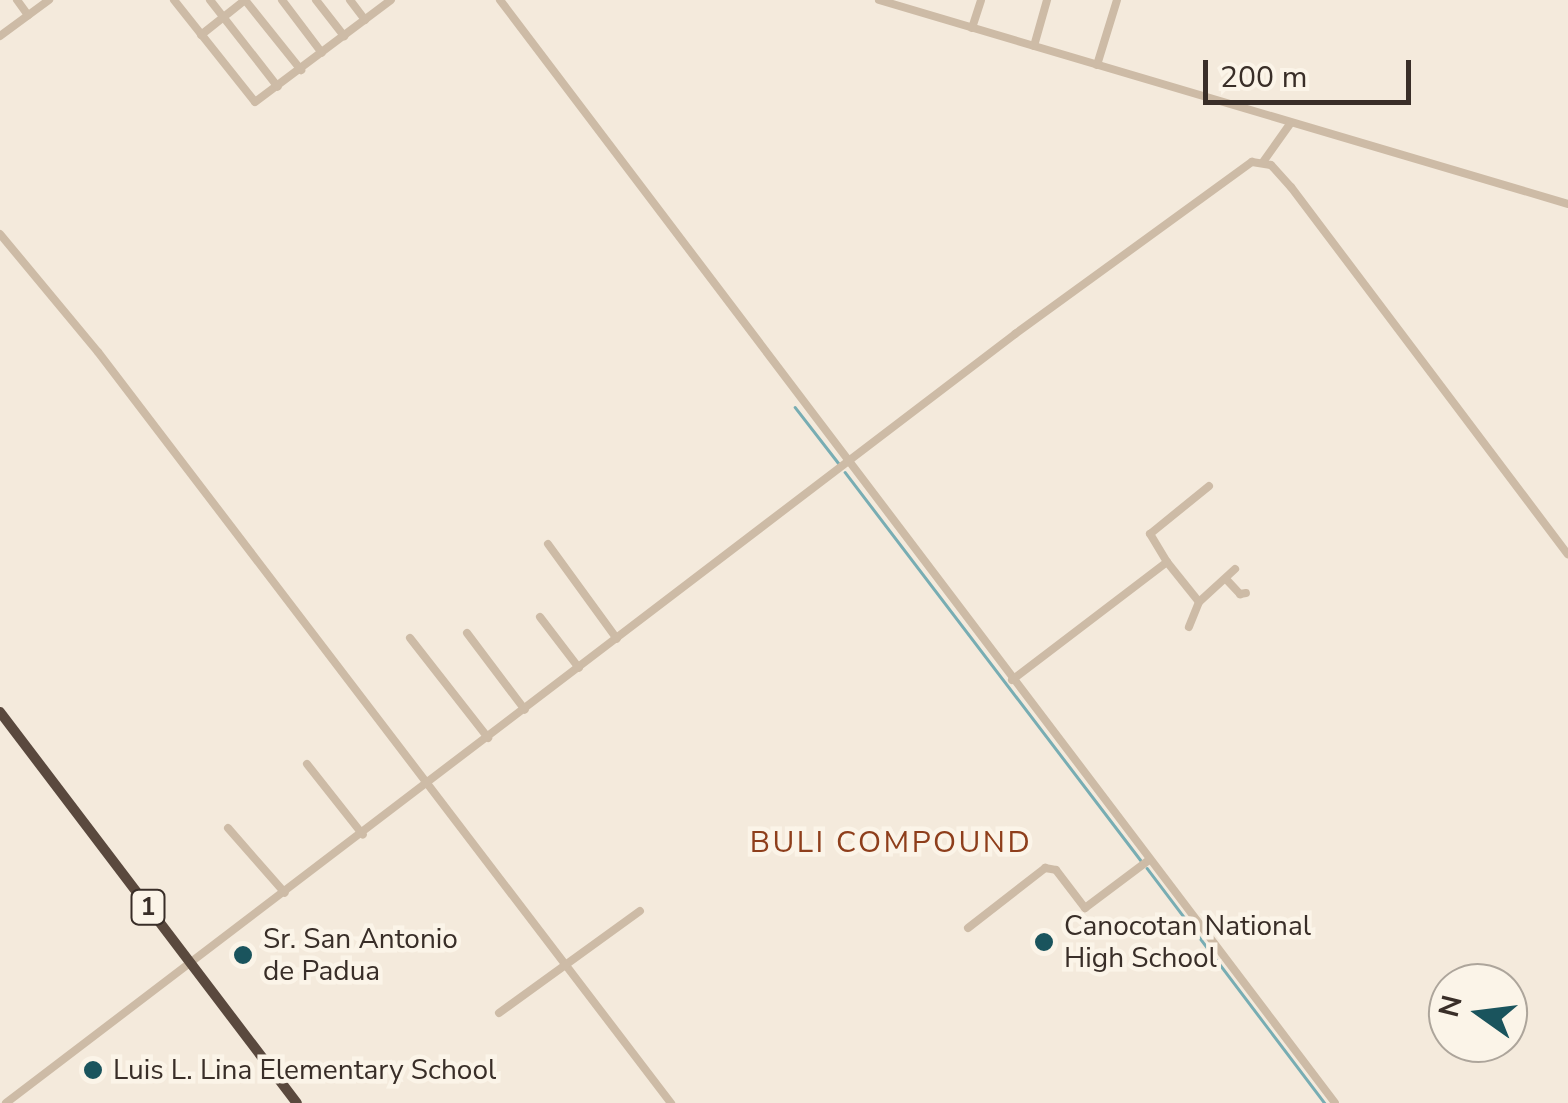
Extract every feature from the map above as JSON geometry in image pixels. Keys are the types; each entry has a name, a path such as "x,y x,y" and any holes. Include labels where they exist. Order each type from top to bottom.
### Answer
{"highway":[{"name":"1","path":"0,712 296,1103"}],"street":[{"path":"17,0 28,15"},
{"path":"0,36 49,0"},
{"path":"174,0 253,102 278,88 387,1"},
{"path":"210,0 278,88"},
{"path":"201,35 245,0 301,70"},
{"path":"282,0 322,53"},
{"path":"316,0 344,36"},
{"path":"350,0 366,20"},
{"path":"500,0 1336,1103"},
{"path":"879,0 1568,204"},
{"path":"914,10 917,0"},
{"path":"972,28 981,0"},
{"path":"1034,46 1047,0"},
{"path":"1098,64 1118,0"},
{"path":"1263,162 1290,124"},
{"path":"6,1103 849,464 1014,334 1252,162 1263,162 1338,246 1568,554"},
{"path":"0,234 98,352 671,1103"},
{"path":"1199,602 1150,534 1209,486"},
{"path":"548,544 617,639"},
{"path":"1012,680 1167,562"},
{"path":"1189,628 1199,602 1235,569"},
{"path":"1226,579 1240,594 1246,592"},
{"path":"540,617 580,668"},
{"path":"467,633 525,710"},
{"path":"410,638 488,738"},
{"path":"307,764 362,835"},
{"path":"228,828 285,893"},
{"path":"968,928 1045,868 1056,870 1085,908 1150,860"},
{"path":"500,1013 640,912"}],"waterway":[{"path":"795,407 840,465"},
{"path":"845,472 1141,860"},
{"path":"1147,868 1325,1103"}],"place":[{"name":"Canocotan National High School","path":"1044,942"},
{"name":"Sr. San Antonio de Padua","path":"243,955"},
{"name":"Luis L. Lina Elementary School","path":"93,1070"}],"district":[{"name":"BULI COMPOUND","path":"891,843"}]}
